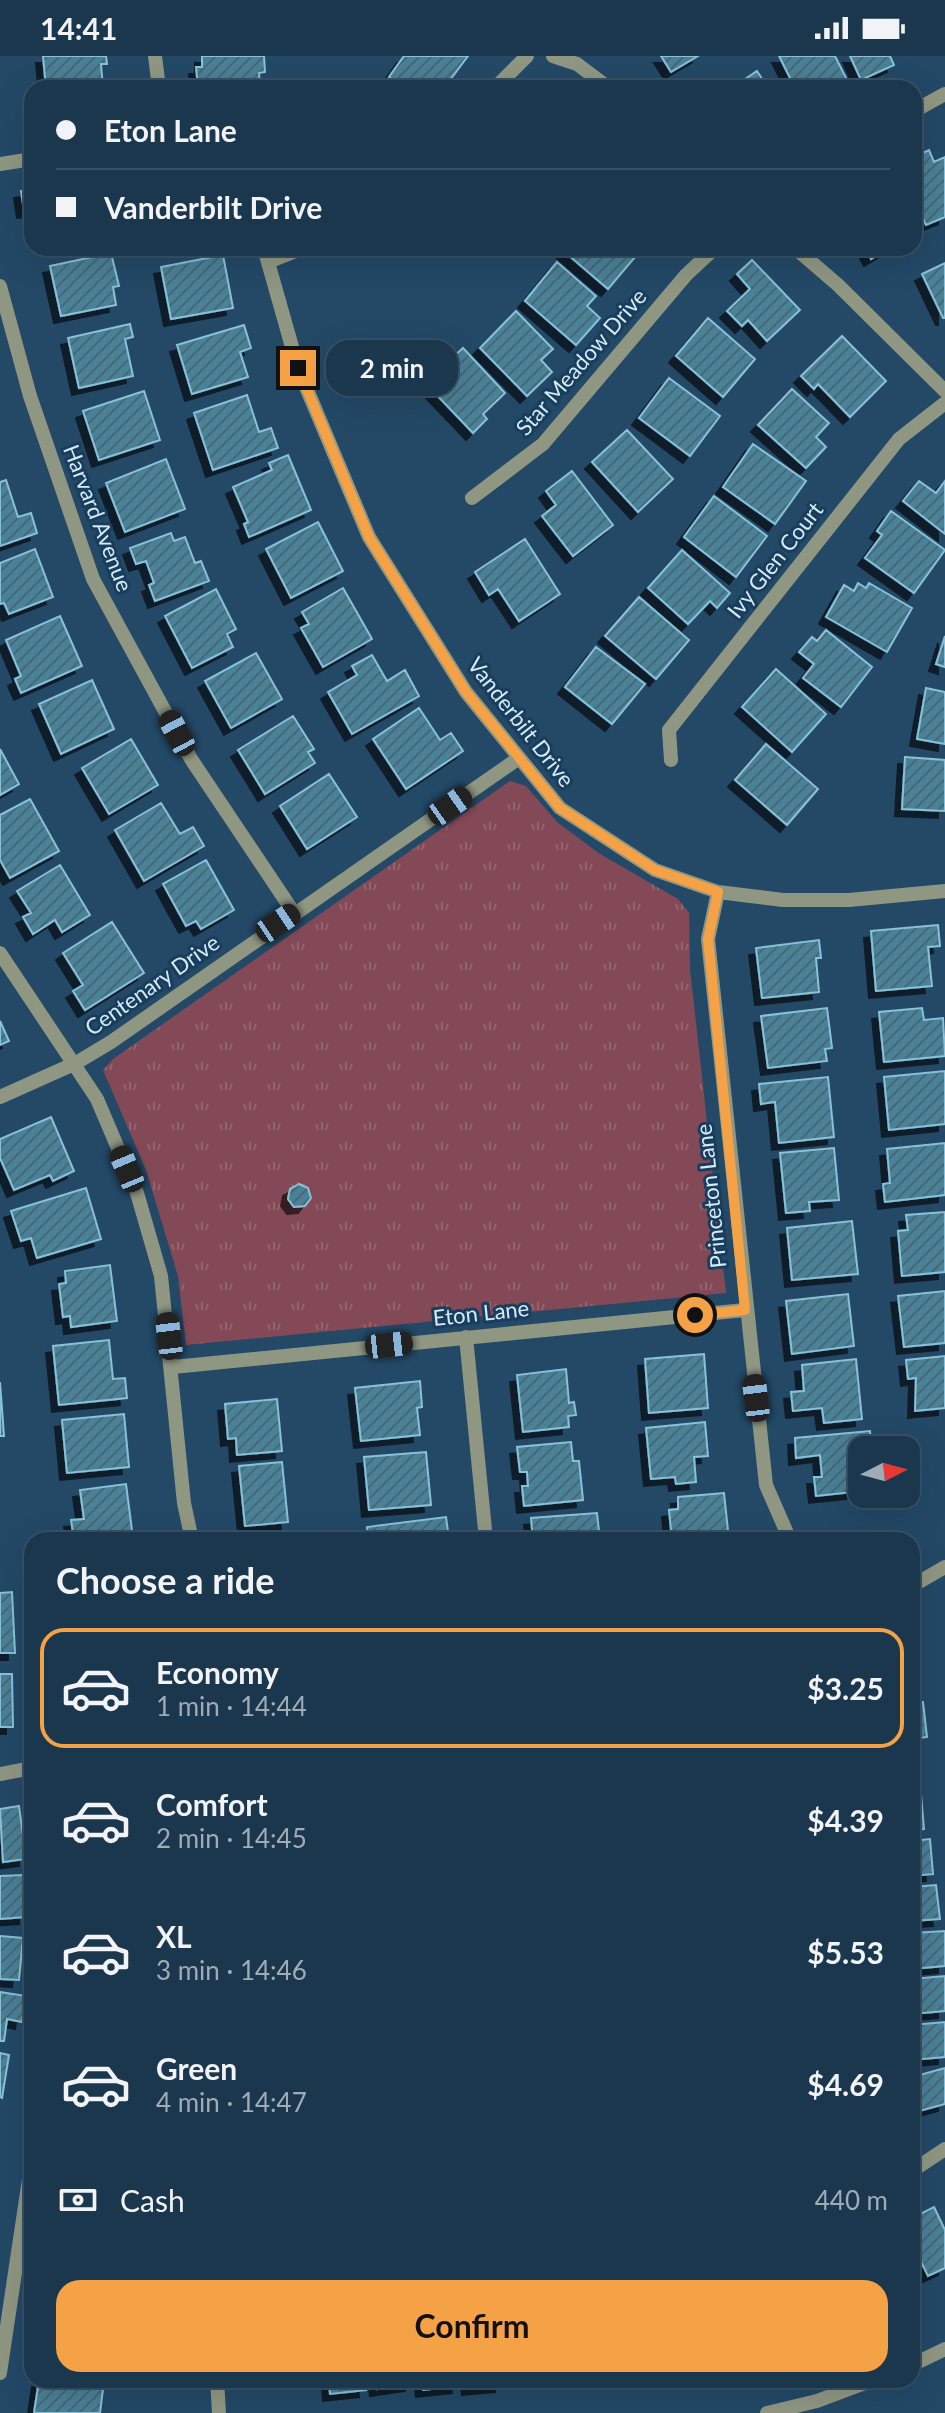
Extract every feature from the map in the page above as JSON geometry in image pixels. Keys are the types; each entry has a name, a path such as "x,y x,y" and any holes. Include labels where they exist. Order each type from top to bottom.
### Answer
{"street":[{"path":"155,56 158,80"},
{"path":"503,80 527,56"},
{"path":"553,56 577,64 598,80"},
{"path":"922,107 945,94"},
{"path":"0,164 24,160"},
{"name":"Vanderbilt Drive","path":"266,256 298,368 369,537 466,692 560,808 655,870 718,892 783,900 849,900 945,891"},
{"name":"Star Meadow Drive","path":"472,498 543,444 686,275 706,256"},
{"path":"804,256 838,285 945,391"},
{"name":"Harvard Avenue","path":"0,286 30,396 93,579 191,759 294,913"},
{"name":"Ivy Glen Court","path":"671,760 669,730 899,439 945,403"},
{"name":"Centenary Drive","path":"0,1097 76,1063 519,758"},
{"name":"Princeton Lane","path":"718,892 708,939 745,1310 766,1485 787,1532"},
{"path":"0,953 76,1063 97,1099 137,1193 161,1276 173,1367 184,1503 190,1532"},
{"name":"Eton Lane","path":"173,1367 745,1310"},
{"path":"466,1337 485,1532"},
{"path":"920,1581 945,1567"},
{"path":"0,1774 24,1770"},
{"path":"920,2166 945,2149"},
{"path":"0,2373 24,2212"},
{"path":"920,2361 945,2349"},
{"path":"217,2388 219,2413"},
{"path":"767,2413 817,2401 852,2388"}],"green space":[{"path":"510,781 526,786 557,822 600,854 678,899 689,913 690,969 726,1293 186,1345 178,1276 146,1170 103,1070 113,1059"}],"building":[{"path":"43,56 106,56 107,64 101,64 102,80 45,80"},
{"path":"202,56 264,56 265,72 259,73 260,80 197,80 196,67 202,67"},
{"path":"404,56 468,56 450,80 393,80 389,77"},
{"path":"661,56 698,56 671,72"},
{"path":"779,56 835,56 847,80 791,80"},
{"path":"850,56 890,56 894,65 861,80"},
{"path":"757,71 763,80 744,80"},
{"path":"929,150 934,162 945,157 945,217 926,225 922,216 922,153"},
{"path":"112,256 119,286 113,287 116,305 61,316 50,266"},
{"path":"223,256 233,308 171,319 161,267"},
{"path":"569,256 636,256 608,289"},
{"path":"752,260 800,310 767,341 748,320 742,326 727,311 750,289 737,274"},
{"path":"557,262 596,296 587,306 600,318 576,345 525,301"},
{"path":"945,263 945,318 943,318 922,274"},
{"path":"516,311 553,349 541,360 552,372 527,396 480,348"},
{"path":"708,318 755,359 723,397 676,356"},
{"path":"130,324 133,337 125,339 133,376 79,388 68,338"},
{"path":"244,325 251,348 240,352 248,377 192,394 177,345"},
{"path":"842,336 886,381 850,417 818,384 814,389 801,376"},
{"path":"463,348 505,393 483,414 487,419 473,433 430,388 437,380 433,376"},
{"path":"669,378 720,416 690,456 639,418"},
{"path":"792,389 829,423 816,437 826,447 806,468 758,425"},
{"path":"144,391 160,440 99,460 83,411"},
{"path":"247,395 259,432 271,428 278,448 213,470 194,413"},
{"path":"627,430 673,479 638,512 592,462"},
{"path":"753,444 806,481 775,524 723,487"},
{"path":"288,455 311,510 249,537 244,524 248,522 233,487 272,470 269,463"},
{"path":"166,459 185,509 125,532 106,483"},
{"path":"572,471 613,525 573,556 542,516 556,505 546,491"},
{"path":"6,480 18,517 31,513 37,533 0,546 0,482"},
{"path":"919,481 936,493 945,481 945,534 903,501"},
{"path":"714,496 767,536 736,577 684,537"},
{"path":"891,511 945,550 914,593 865,558 882,535 877,531"},
{"path":"318,522 343,571 291,598 266,549"},
{"path":"171,533 174,541 185,537 195,563 201,561 209,581 155,601 149,585 154,583 146,561 136,564 130,548"},
{"path":"525,539 560,594 519,621 498,589 489,595 475,572"},
{"path":"35,549 53,597 9,614 4,603 0,604 0,563"},
{"path":"682,550 730,593 717,608 710,601 688,624 648,588"},
{"path":"858,583 866,588 869,583 912,608 887,652 826,617 844,585 854,591"},
{"path":"343,588 372,639 323,667 301,628 309,624 302,612"},
{"path":"216,589 236,629 227,634 233,647 192,668 165,616"},
{"path":"639,597 689,640 656,679 605,636"},
{"path":"60,616 82,666 21,693 15,679 21,676 6,640"},
{"path":"826,630 872,667 841,707 803,678 814,664 799,652 812,637 817,641"},
{"path":"945,636 945,667 936,664"},
{"path":"596,647 645,684 612,724 565,687"},
{"path":"256,653 282,699 231,728 205,681"},
{"path":"372,655 387,681 405,670 419,696 352,734 328,692 357,675 352,666"},
{"path":"776,669 826,714 792,752 742,707"},
{"path":"92,680 114,729 61,754 39,704"},
{"path":"926,688 945,692 945,744 917,739"},
{"path":"419,708 440,740 451,733 463,751 406,789 373,739"},
{"path":"293,716 314,749 308,752 315,763 265,794 238,750"},
{"path":"131,739 158,785 109,814 82,768"},
{"path":"766,744 818,789 787,825 735,780"},
{"path":"0,749 19,784 0,795"},
{"path":"905,757 945,760 945,811 902,809"},
{"path":"329,774 357,817 307,849 280,806"},
{"path":"30,799 59,851 10,878 0,860 0,815"},
{"path":"161,803 180,834 193,827 204,846 144,881 115,830"},
{"path":"206,860 234,910 201,929 196,921 186,926 163,884"},
{"path":"60,865 90,915 62,932 55,920 33,934 23,917 31,913 17,891"},
{"path":"112,922 144,973 85,1010 73,991 83,985 63,953"},
{"path":"938,925 940,946 928,947 932,986 876,991 871,931"},
{"path":"819,940 821,958 816,958 819,992 762,998 756,948"},
{"path":"827,1008 832,1048 825,1049 827,1061 768,1068 761,1016"},
{"path":"922,1008 924,1020 943,1018 945,1056 884,1062 879,1012"},
{"path":"0,1021 9,1041 0,1045"},
{"path":"945,1071 945,1124 889,1130 884,1077"},
{"path":"828,1077 834,1137 779,1143 775,1102 761,1104 759,1084"},
{"path":"51,1117 74,1171 53,1181 50,1175 14,1190 0,1158 0,1139"},
{"path":"945,1143 945,1195 885,1202 883,1184 890,1183 887,1149"},
{"path":"834,1148 839,1200 809,1202 810,1211 786,1213 780,1153"},
{"path":"299,1184 308,1188 311,1198 305,1206 294,1207 288,1199 290,1189"},
{"path":"86,1188 101,1239 37,1258 31,1238 21,1241 11,1211"},
{"path":"945,1212 945,1272 902,1276 898,1231 908,1230 906,1215"},
{"path":"852,1221 858,1274 792,1280 787,1228"},
{"path":"110,1265 117,1321 71,1327 70,1316 63,1317 59,1284 66,1283 65,1271"},
{"path":"945,1291 945,1343 904,1347 898,1296"},
{"path":"848,1294 854,1346 792,1354 786,1301"},
{"path":"109,1340 113,1379 125,1378 127,1398 59,1405 53,1346"},
{"path":"704,1354 708,1408 649,1413 645,1359"},
{"path":"945,1356 945,1408 915,1411 916,1378 908,1379 906,1360"},
{"path":"856,1359 862,1419 824,1423 822,1408 793,1411 791,1392 804,1391 802,1365"},
{"path":"566,1369 569,1403 574,1402 576,1415 568,1416 569,1427 523,1432 517,1375"},
{"path":"420,1381 422,1407 417,1408 420,1435 361,1441 355,1388"},
{"path":"0,1382 4,1436 0,1436"},
{"path":"277,1399 282,1451 237,1455 236,1438 228,1439 225,1404"},
{"path":"124,1414 129,1467 67,1473 62,1420"},
{"path":"705,1422 708,1456 694,1457 696,1482 676,1484 675,1477 651,1479 646,1428"},
{"path":"870,1431 871,1436 848,1436 848,1493 816,1496 814,1477 822,1477 820,1455 796,1458 795,1438"},
{"path":"571,1442 573,1461 579,1461 583,1500 524,1506 522,1486 528,1486 527,1472 520,1472 517,1447"},
{"path":"426,1452 431,1505 369,1510 364,1457"},
{"path":"282,1462 288,1522 245,1526 239,1466"},
{"path":"126,1484 132,1532 73,1532 71,1520 84,1519 80,1490"},
{"path":"724,1493 728,1532 671,1532 669,1510 678,1509 678,1497"},
{"path":"597,1513 599,1532 532,1532 531,1518"},
{"path":"446,1517 448,1532 367,1532 367,1527"},
{"path":"12,1592 15,1653 0,1653 0,1593"},
{"path":"0,1674 12,1674 13,1727 0,1727"},
{"path":"920,1702 923,1702 927,1737 920,1738"},
{"path":"920,1794 924,1829 920,1829"},
{"path":"19,1806 24,1859 3,1862 0,1809"},
{"path":"930,1839 933,1874 920,1875 920,1840"},
{"path":"24,1875 24,1917 0,1919 0,1876"},
{"path":"936,1885 940,1919 920,1920 920,1886"},
{"path":"945,1931 945,1966 920,1968 920,1933"},
{"path":"0,1936 23,1938 19,1980 0,1979"},
{"path":"945,1976 945,2011 920,2013 920,1978"},
{"path":"0,1992 24,1996 22,2022 7,2019 4,2041 0,2041"},
{"path":"945,2022 945,2057 920,2059 920,2024"},
{"path":"0,2053 9,2055 2,2098 0,2097"},
{"path":"945,2068 945,2104 920,2111 920,2075"},
{"path":"934,2207 945,2230 945,2268 928,2276 920,2260 920,2214"},
{"path":"38,2388 103,2389 100,2413 34,2413"},
{"path":"330,2388 366,2388 366,2390 330,2394"}],"route":[{"path":"298,368 369,537 466,692 560,808 655,870 718,892 708,939 745,1310 695,1315"}]}
